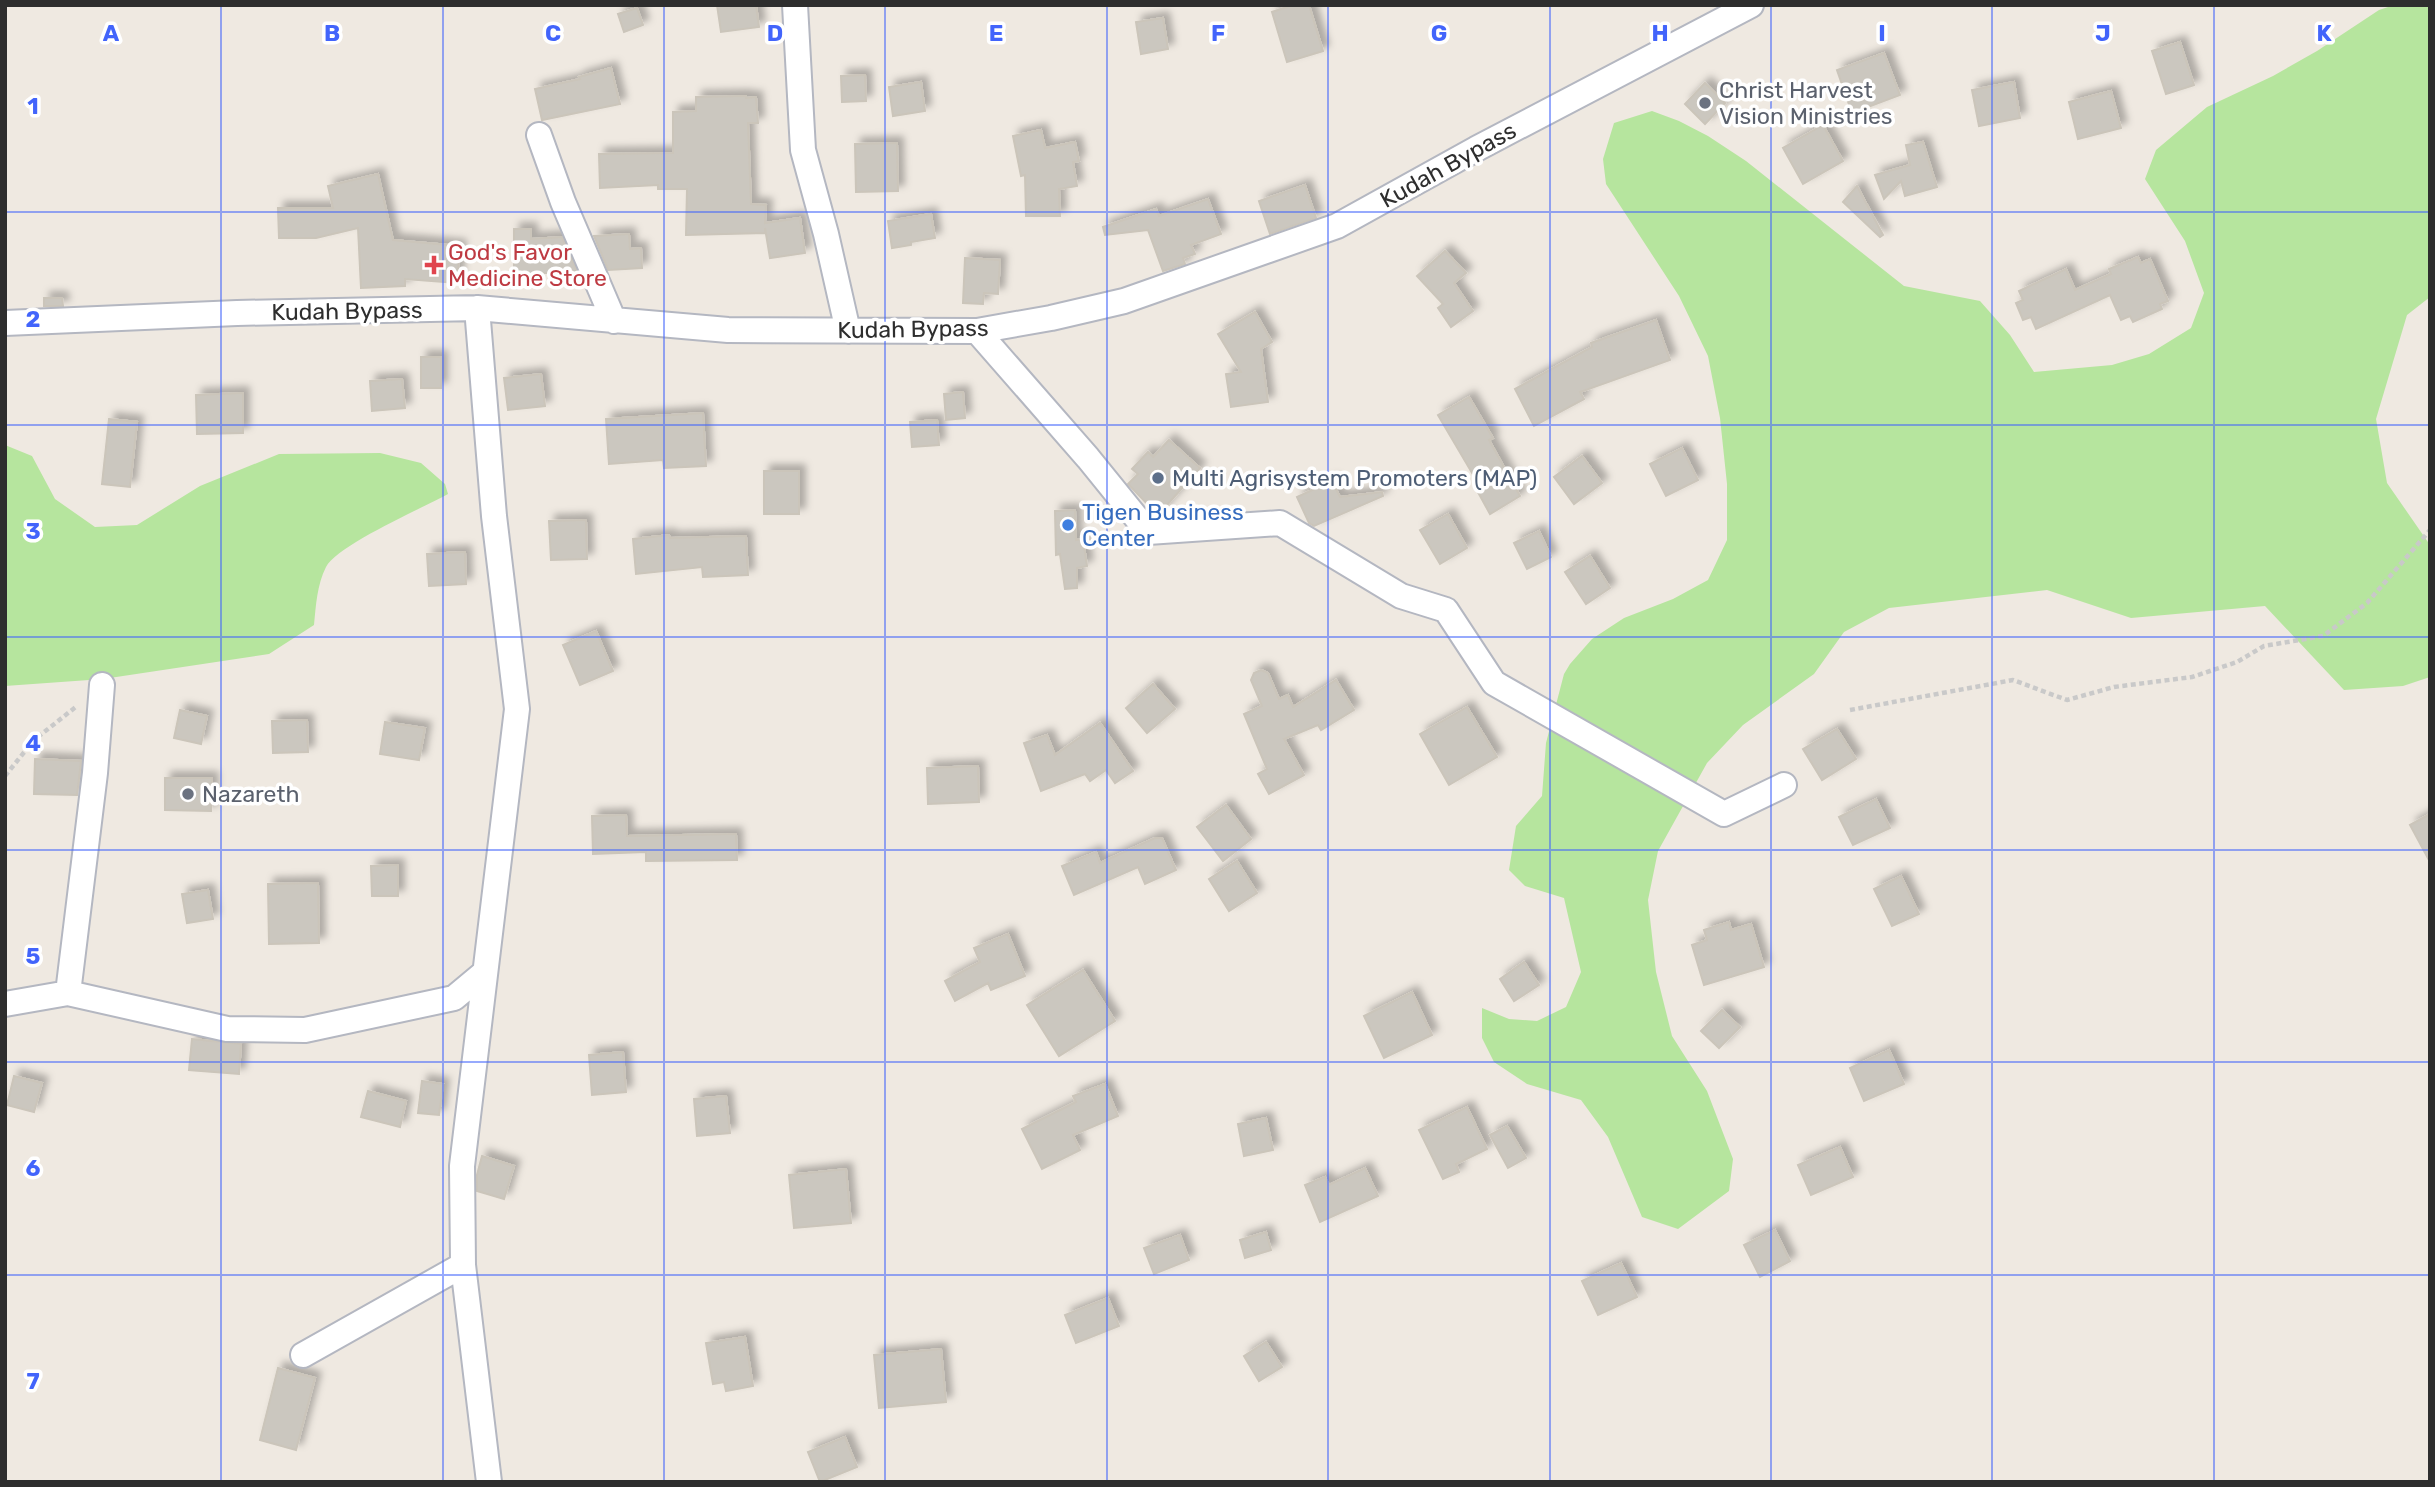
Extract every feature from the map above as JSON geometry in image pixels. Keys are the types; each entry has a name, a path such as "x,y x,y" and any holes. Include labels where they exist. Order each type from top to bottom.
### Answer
{"street":[{"path":"795,5 803,150 848,331"},
{"name":"Kudah Bypass","path":"5,323 237,313 477,309 727,330 977,331 1051,318 1124,301 1336,226 1476,149 1751,5"},
{"path":"539,135 563,202 614,321"},
{"path":"477,309 494,516 517,709 462,1166 463,1265 489,1482"},
{"path":"977,331 1088,458 1147,532 1280,523 1401,596 1446,610 1494,683 1724,814 1784,785"},
{"path":"68,993 95,773 102,685"},
{"path":"5,1004 68,993 227,1029 305,1030 454,998 484,974"},
{"path":"303,1355 463,1265"}],"path":[{"path":"1850,710 2013,680 2067,700 2114,687 2193,677 2237,663 2264,646 2323,636 2367,603 2430,530"},
{"path":"5,776 34,740 102,685"}],"green space":[{"path":"2394,5 2430,5 2430,297 2407,315 2376,419 2387,483 2430,545 2430,677 2403,686 2344,690 2265,606 2131,618 2047,590 1889,608 1844,632 1814,674 1743,725 1707,763 1658,851 1648,900 1656,972 1672,1036 1707,1091 1733,1159 1729,1191 1678,1229 1642,1217 1608,1137 1581,1100 1527,1084 1494,1062 1482,1038 1482,1008 1509,1019 1537,1021 1566,1007 1581,972 1564,898 1525,886 1509,870 1516,826 1542,796 1546,743 1564,674 1592,639 1624,618 1673,599 1708,580 1727,540 1727,484 1720,418 1708,356 1679,296 1606,184 1603,159 1614,123 1652,111 1708,136 1746,161 1904,286 1980,301 2010,335 2034,372 2112,365 2149,354 2191,328 2204,293 2185,241 2145,179 2156,150 2207,107 2273,76 2379,10"},
{"path":"5,445 32,456 55,499 95,527 137,525 200,486 279,454 380,453 421,463 445,484 448,494 363,538 333,558 326,567 317,595 314,625 269,654 103,679 5,686"}],"building":[{"path":"717,5 756,5 759,27 721,32"},
{"path":"1293,5 1309,5 1323,51 1287,62 1272,12"},
{"path":"637,8 643,25 624,32 618,14"},
{"path":"1163,18 1168,49 1141,54 1136,22"},
{"path":"2180,42 2194,85 2166,94 2152,51"},
{"path":"1884,53 1900,95 1852,113 1837,70"},
{"path":"611,68 620,104 542,120 535,89 580,79 579,77"},
{"path":"865,75 866,101 842,102 841,76"},
{"path":"921,82 925,111 893,116 889,87"},
{"path":"2014,82 2020,118 1979,126 1972,90"},
{"name":"Christ Harvest Vision Ministries","path":"1705,83 1725,103 1705,124 1685,104"},
{"path":"2111,91 2121,128 2078,139 2069,102"},
{"path":"696,97 756,97 758,123 748,123 751,204 766,205 765,223 800,218 805,253 770,258 765,228 765,233 686,235 687,189 658,189 658,185 600,188 599,154 673,153 673,112 696,111"},
{"path":"1823,125 1843,161 1803,184 1783,148"},
{"path":"1041,130 1045,148 1075,142 1079,161 1073,162 1077,186 1059,189 1060,216 1026,216 1025,175 1021,176 1013,136"},
{"path":"1923,142 1937,187 1905,196 1901,181 1884,199 1875,175 1910,165 1906,145"},
{"path":"897,143 898,191 856,192 855,144"},
{"path":"378,174 393,240 460,246 457,283 405,279 405,286 361,288 358,228 316,238 279,238 278,208 333,208 328,186"},
{"path":"1305,185 1316,218 1270,234 1259,201"},
{"path":"1857,186 1883,235 1880,237 1843,202"},
{"path":"1208,199 1221,234 1191,245 1195,254 1183,258 1185,264 1163,271 1148,230 1105,235 1103,227 1156,209 1159,216"},
{"path":"931,214 935,238 892,248 888,221"},
{"path":"514,229 531,229 531,239 562,237 577,271 514,275"},
{"path":"629,234 630,249 641,248 642,268 608,270 594,236"},
{"path":"1445,251 1466,273 1454,283 1473,311 1451,327 1438,308 1443,304 1417,276"},
{"path":"2138,257 2141,263 2150,259 2168,301 2160,304 2162,309 2133,322 2130,316 2121,320 2110,295 2036,329 2031,317 2023,320 2016,303 2023,300 2019,291 2066,269 2075,290 2111,274 2109,269"},
{"path":"965,258 1000,260 998,294 984,293 983,304 963,303"},
{"path":"44,298 62,298 63,306 44,306"},
{"path":"1255,312 1272,342 1261,349 1268,402 1231,407 1226,374 1241,372 1218,334"},
{"path":"1656,320 1670,360 1580,392 1584,399 1534,426 1515,389 1592,347 1591,343"},
{"path":"421,357 441,357 441,388 421,388"},
{"path":"541,374 545,406 508,410 504,378"},
{"path":"402,379 405,408 372,411 370,381"},
{"path":"963,392 965,418 946,420 944,394"},
{"path":"243,393 243,433 197,434 196,395"},
{"path":"1469,397 1493,438 1489,440 1520,496 1490,514 1474,485 1478,483 1438,415"},
{"path":"703,413 706,466 664,468 663,460 609,464 606,419"},
{"path":"109,419 137,422 130,487 102,484"},
{"path":"937,420 939,445 912,447 910,422"},
{"path":"1169,440 1200,468 1158,515 1128,484 1138,474 1132,469 1148,452 1153,457"},
{"path":"1682,448 1698,480 1666,496 1650,464"},
{"path":"1582,456 1602,483 1574,504 1554,477"},
{"path":"764,471 799,471 799,514 764,514"},
{"path":"1332,481 1340,497 1382,492 1383,496 1314,526 1309,523 1297,497"},
{"path":"1075,510 1076,540 1083,539 1087,566 1077,568 1077,588 1065,589 1060,554 1056,555 1055,511"},
{"path":"1448,514 1467,548 1440,564 1420,530"},
{"path":"586,520 587,559 551,560 549,521"},
{"path":"1539,531 1551,557 1527,569 1514,543"},
{"path":"669,535 670,538 746,536 748,575 703,577 702,567 636,574 633,539"},
{"path":"465,552 466,584 429,586 427,554"},
{"path":"1590,556 1610,588 1586,604 1565,572"},
{"path":"596,631 613,671 580,685 563,645"},
{"path":"1261,670 1268,673 1279,699 1288,695 1293,707 1336,680 1354,710 1321,730 1318,725 1284,739 1304,775 1269,794 1258,774 1267,769 1244,714 1262,706 1251,680 1254,673"},
{"path":"1153,684 1175,709 1147,733 1126,708"},
{"path":"1467,707 1497,757 1449,785 1420,734"},
{"path":"180,710 207,716 201,744 174,738"},
{"path":"307,720 308,752 273,753 272,721"},
{"path":"385,722 425,728 419,760 380,754"},
{"path":"1100,723 1133,771 1115,783 1106,770 1090,781 1085,774 1041,791 1024,743 1047,735 1055,755"},
{"path":"1837,729 1856,759 1822,780 1803,749"},
{"path":"35,759 81,761 77,795 34,794"},
{"path":"978,766 979,802 928,804 927,768"},
{"name":"Nazareth","path":"165,778 212,778 211,811 165,810"},
{"path":"1876,799 1890,828 1853,845 1839,817"},
{"path":"1226,805 1251,839 1223,861 1197,827"},
{"path":"2430,814 2430,862 2410,825"},
{"path":"626,815 627,836 736,834 737,860 646,861 646,852 593,854 592,816"},
{"path":"1155,838 1162,838 1176,870 1145,884 1138,867 1074,895 1062,866 1096,852 1100,863"},
{"path":"1237,861 1257,893 1229,911 1209,879"},
{"path":"398,865 398,896 372,896 371,866"},
{"path":"1901,876 1919,914 1892,926 1874,889"},
{"path":"318,883 319,943 269,944 268,884"},
{"path":"208,890 213,919 187,923 182,894"},
{"path":"1729,922 1731,930 1751,924 1764,967 1704,985 1692,945 1707,940 1704,930"},
{"path":"1008,934 1025,976 991,990 988,983 955,1001 945,981 980,962 974,948"},
{"path":"1524,962 1539,985 1514,1001 1500,979"},
{"path":"1083,970 1115,1021 1059,1056 1027,1005"},
{"path":"1412,992 1432,1035 1384,1058 1364,1016"},
{"path":"1722,1010 1740,1027 1719,1048 1701,1031"},
{"path":"192,1039 241,1044 239,1074 189,1070"},
{"path":"1889,1050 1904,1084 1864,1101 1850,1068"},
{"path":"623,1052 626,1092 592,1095 589,1055"},
{"path":"14,1076 42,1083 34,1112 7,1105"},
{"path":"422,1081 443,1084 439,1115 418,1113"},
{"path":"1105,1084 1118,1116 1073,1135 1080,1150 1042,1169 1022,1129 1076,1102 1073,1096"},
{"path":"368,1091 406,1101 400,1127 361,1117"},
{"path":"726,1096 730,1133 697,1136 694,1099"},
{"path":"1467,1107 1487,1149 1456,1164 1459,1172 1443,1179 1419,1130"},
{"path":"1266,1118 1273,1150 1244,1156 1238,1124"},
{"path":"1507,1126 1526,1158 1508,1168 1490,1135"},
{"path":"1840,1147 1853,1177 1811,1195 1798,1165"},
{"path":"482,1156 514,1166 504,1199 477,1191 477,1175"},
{"path":"1365,1168 1378,1196 1320,1222 1305,1185 1325,1177 1329,1185"},
{"path":"846,1169 851,1223 794,1228 789,1175"},
{"path":"1775,1230 1790,1261 1760,1277 1744,1245"},
{"path":"1266,1232 1271,1250 1245,1258 1240,1240"},
{"path":"1180,1235 1189,1260 1154,1274 1144,1248"},
{"path":"1621,1263 1637,1297 1598,1315 1582,1281"},
{"path":"1108,1298 1119,1326 1076,1343 1065,1315"},
{"path":"745,1337 753,1386 726,1391 724,1382 713,1384 706,1343"},
{"path":"1266,1342 1282,1367 1259,1381 1244,1356"},
{"path":"941,1349 946,1402 879,1408 874,1355"},
{"path":"278,1368 315,1378 296,1450 260,1440"},
{"path":"845,1437 857,1467 820,1482 808,1452"}],"place":[{"name":"Christ Harvest Vision Ministries","path":"1705,103"},
{"name":"God's Favor Medicine Store","path":"434,265"},
{"name":"Multi Agrisystem Promoters (MAP)","path":"1158,478"},
{"name":"Tigen Business Center","path":"1068,525"},
{"name":"Nazareth","path":"188,794"}]}
